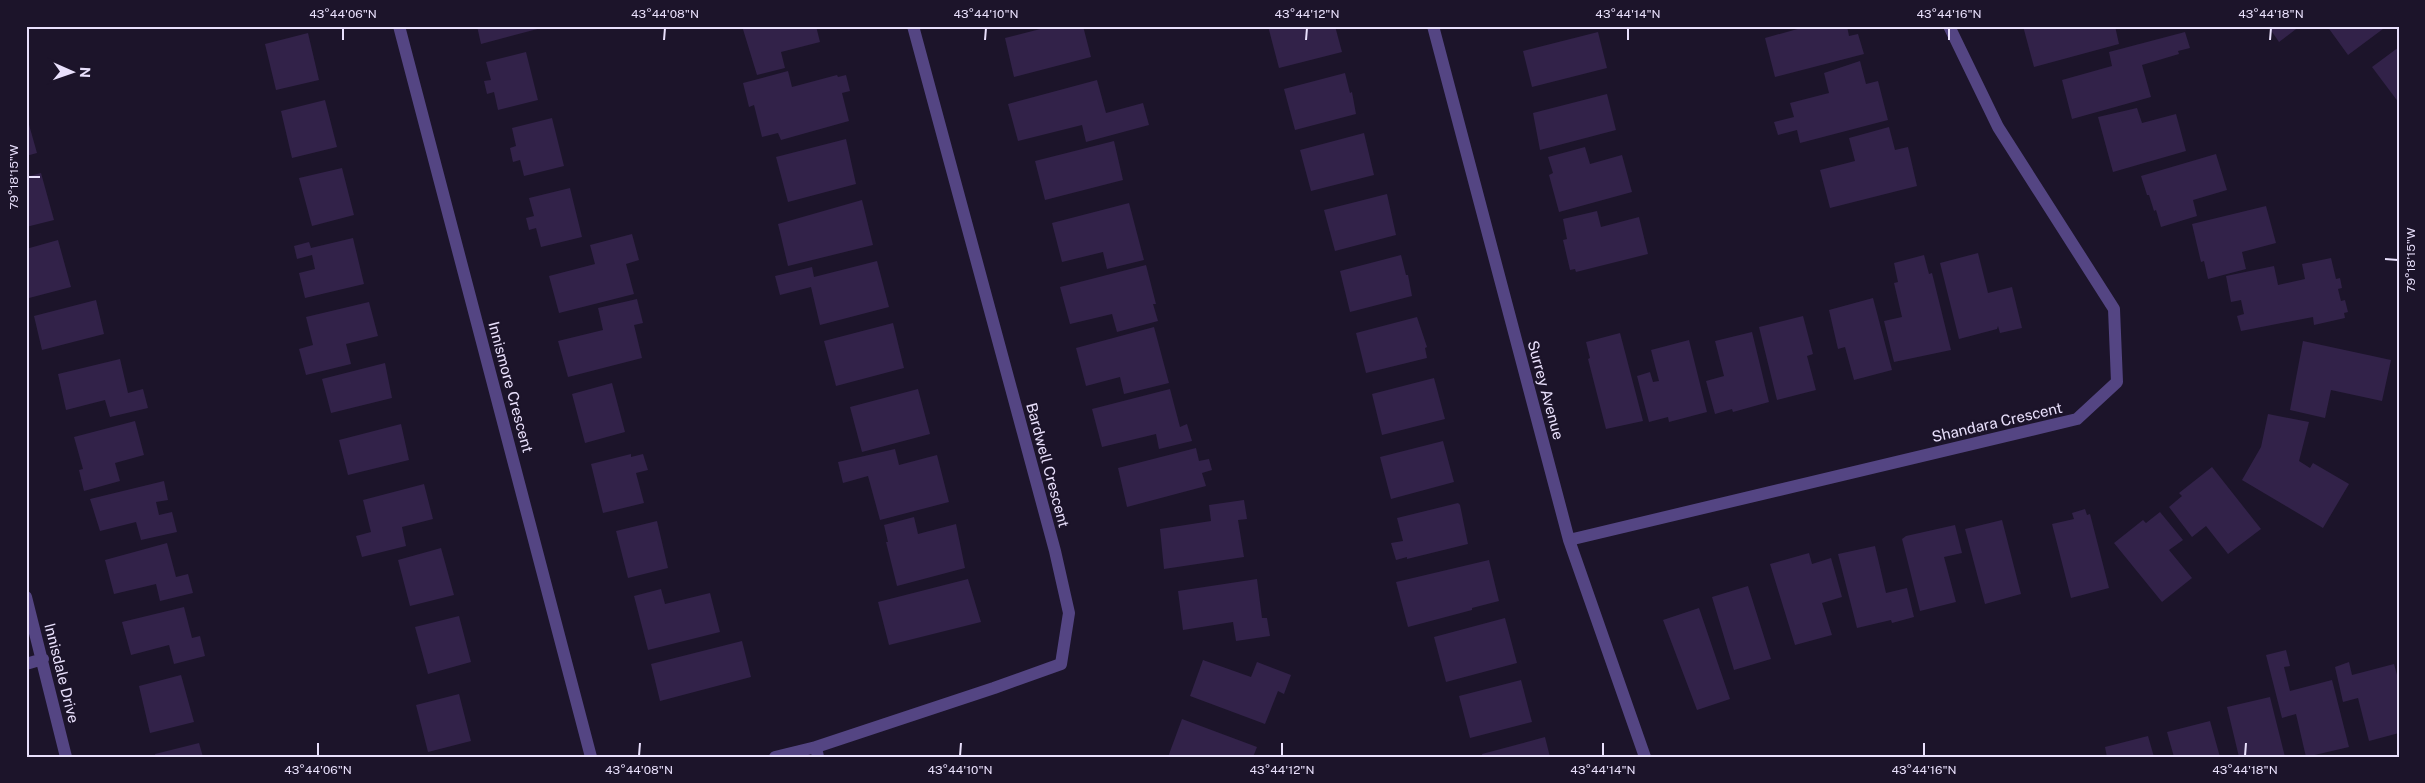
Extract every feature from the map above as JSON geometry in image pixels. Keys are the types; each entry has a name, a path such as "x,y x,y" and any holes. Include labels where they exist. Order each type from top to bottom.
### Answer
{"street":[{"name":"Innismore Crescent","path":"399,26 591,757"},
{"name":"Bardwell Crescent","path":"817,752 1061,664 1069,613 1052,542 913,26"},
{"name":"Surrey Avenue","path":"1433,26 1569,540 1645,757"},
{"name":"Shandara Crescent","path":"1569,540 2077,419 2117,382 2114,309 1998,127 1949,26"},
{"name":"Innisdale Drive","path":"26,597 66,757"},
{"path":"26,664 43,659"},
{"path":"775,757 817,752"}],"building":[{"path":"477,26 545,26 545,27 481,44"},
{"path":"742,26 816,26 820,42 781,52 785,68 757,75"},
{"path":"1052,26 1083,26 1091,57 1014,77 1005,38"},
{"path":"1268,26 1335,26 1342,52 1279,68"},
{"path":"1801,26 1847,26 1849,36 1858,34 1864,54 1775,77 1765,38 1801,28"},
{"path":"2023,26 2115,26 2119,44 2034,67"},
{"path":"2268,26 2300,26 2279,42"},
{"path":"2327,26 2387,26 2348,55"},
{"path":"1598,32 1607,68 1532,87 1523,51"},
{"path":"2185,32 2190,48 2178,51 2179,54 2142,65 2151,97 2072,119 2062,80 2112,66 2109,52"},
{"path":"308,33 319,80 276,90 265,44"},
{"path":"2399,47 2399,103 2372,67"},
{"path":"526,52 538,100 498,110 494,92 487,94 484,81 491,80 486,62"},
{"path":"1860,61 1866,84 1878,81 1888,120 1800,143 1797,130 1778,135 1774,122 1794,117 1790,103 1829,93 1824,73"},
{"path":"788,71 792,87 837,75 838,77 846,75 850,91 842,93 849,121 781,140 778,133 762,137 754,105 749,107 743,83"},
{"path":"1345,73 1350,93 1352,92 1356,114 1295,130 1284,89"},
{"path":"1097,80 1106,113 1143,103 1149,125 1086,142 1082,125 1018,141 1008,104"},
{"path":"1607,94 1616,130 1540,150 1533,113"},
{"path":"325,100 337,147 292,158 281,111"},
{"path":"2137,108 2142,123 2176,114 2186,151 2113,172 2098,117"},
{"path":"26,114 37,153 26,156"},
{"path":"552,118 564,166 524,176 520,160 513,162 510,148 516,146 512,128"},
{"path":"1889,127 1895,150 1908,147 1917,186 1830,208 1820,170 1855,161 1849,138"},
{"path":"1364,133 1374,175 1311,191 1300,150"},
{"path":"846,139 856,184 788,202 776,157"},
{"path":"1114,141 1123,180 1045,200 1035,161"},
{"path":"1585,147 1590,164 1622,155 1632,192 1559,212 1549,175 1553,173 1548,157"},
{"path":"2216,154 2227,190 2193,200 2197,216 2161,227 2156,210 2154,211 2141,176"},
{"path":"342,168 354,215 312,226 299,178"},
{"path":"41,173 54,220 26,227 26,177"},
{"path":"570,188 582,237 541,247 536,228 529,230 526,218 534,216 529,198"},
{"path":"1387,194 1396,235 1335,251 1324,210"},
{"path":"862,200 873,245 788,266 778,224"},
{"path":"1129,203 1144,260 1107,269 1103,252 1062,262 1052,223"},
{"path":"2266,206 2276,243 2242,252 2246,269 2208,279 2204,261 2201,262 2192,224"},
{"path":"1597,211 1601,227 1639,217 1648,254 1576,272 1575,269 1570,270 1563,240 1567,239 1563,219"},
{"path":"632,234 639,260 626,264 634,294 559,313 549,276 595,264 590,245"},
{"path":"353,238 364,284 305,298 299,273 315,269 312,255 297,259 294,246 309,242 311,248"},
{"path":"58,240 71,287 29,298 26,289 26,249"},
{"path":"1978,253 1988,293 2012,287 2022,328 2000,333 1998,326 1997,329 1959,339 1940,263"},
{"path":"1401,255 1406,275 1408,275 1412,296 1350,312 1340,271"},
{"path":"1924,255 1929,274 1932,273 1951,350 1894,362 1884,321 1902,317 1894,283 1898,282 1894,263"},
{"path":"2331,258 2336,279 2340,278 2342,288 2338,289 2341,301 2345,300 2348,312 2344,313 2345,318 2314,325 2313,317 2241,331 2237,316 2244,314 2241,300 2231,302 2226,276 2274,266 2278,285 2305,279 2302,264"},
{"path":"877,261 889,307 820,325 811,287 780,295 775,276 812,267 814,277"},
{"path":"1146,265 1156,304 1153,304 1158,321 1117,332 1112,314 1070,324 1060,287"},
{"path":"1873,298 1892,370 1854,380 1845,347 1838,349 1829,310"},
{"path":"637,299 643,323 634,325 642,358 568,377 558,341 603,330 598,308"},
{"path":"96,300 104,334 42,350 34,316"},
{"path":"369,302 378,336 346,344 351,364 306,375 299,349 313,345 306,317"},
{"path":"1803,316 1813,354 1807,356 1816,390 1777,400 1759,327"},
{"path":"1417,317 1427,347 1425,348 1427,358 1366,373 1356,333"},
{"path":"893,323 904,368 836,386 824,341"},
{"path":"1154,327 1169,383 1124,394 1120,377 1086,386 1076,348"},
{"path":"1752,332 1769,402 1733,412 1732,409 1715,414 1706,381 1724,376 1715,341"},
{"path":"1620,333 1643,421 1606,429 1588,359 1590,358 1586,342"},
{"path":"1689,340 1707,412 1669,422 1668,417 1649,422 1637,376 1650,372 1653,382 1659,381 1651,350"},
{"path":"2303,341 2391,360 2382,401 2331,390 2325,418 2290,410"},
{"path":"120,359 128,393 143,389 148,408 110,417 105,400 66,410 58,374"},
{"path":"385,363 392,398 331,413 322,379"},
{"path":"1434,378 1445,419 1382,435 1372,394"},
{"path":"612,383 625,432 585,443 572,394"},
{"path":"918,389 930,434 862,452 850,407"},
{"path":"1170,389 1180,427 1187,424 1192,441 1159,449 1156,434 1102,447 1092,409"},
{"path":"2268,414 2309,422 2299,461 2310,468 2313,463 2349,484 2323,528 2242,480 2261,447"},
{"path":"135,421 144,455 115,463 120,481 84,491 79,470 83,469 74,437"},
{"path":"401,424 409,460 348,475 339,440"},
{"path":"1443,441 1454,482 1391,499 1380,457"},
{"path":"1196,448 1199,461 1209,459 1212,470 1202,473 1206,486 1127,507 1118,468"},
{"path":"895,449 899,465 937,455 949,502 880,520 868,476 843,483 838,462"},
{"path":"631,454 631,457 643,454 648,470 636,473 644,503 603,513 591,464"},
{"path":"2212,467 2261,529 2228,554 2206,526 2192,537 2169,507 2182,496 2179,493"},
{"path":"164,481 168,500 156,502 159,515 172,512 177,532 141,540 136,522 100,531 90,499"},
{"path":"424,484 433,519 402,527 406,546 362,557 356,536 371,532 363,500"},
{"path":"1244,500 1247,519 1238,520 1244,557 1164,569 1160,529 1211,521 1209,505"},
{"path":"1458,503 1468,544 1396,560 1391,543 1403,541 1397,518"},
{"path":"2085,509 2087,515 2090,514 2109,588 2071,598 2052,524 2074,519 2072,513"},
{"path":"2160,512 2183,540 2169,550 2192,578 2162,602 2114,543 2143,520 2146,523"},
{"path":"914,517 918,534 956,524 965,568 897,586 886,542 888,542 884,525"},
{"path":"2002,520 2021,594 1985,604 1965,529"},
{"path":"657,521 668,568 628,578 616,531"},
{"path":"1955,525 1962,553 1944,557 1956,602 1920,611 1902,539 1906,536"},
{"path":"167,543 176,577 188,574 193,593 160,601 156,584 114,594 105,560"},
{"path":"1875,546 1886,593 1907,588 1914,617 1892,623 1891,620 1857,628 1838,554"},
{"path":"441,548 454,595 410,606 398,560"},
{"path":"1809,553 1812,564 1831,558 1842,597 1822,603 1832,635 1795,645 1770,564"},
{"path":"1489,560 1499,601 1408,627 1396,582"},
{"path":"968,579 981,622 889,645 878,602"},
{"path":"1257,579 1262,618 1267,618 1270,636 1236,641 1233,622 1183,630 1178,591"},
{"path":"1748,586 1771,659 1734,670 1712,597"},
{"path":"661,589 665,604 710,593 720,632 648,650 634,596"},
{"path":"184,607 192,638 200,636 205,656 174,664 169,645 131,655 122,622"},
{"path":"1699,608 1730,699 1697,710 1663,620"},
{"path":"459,616 471,662 428,674 415,627"},
{"path":"1505,618 1517,663 1446,682 1434,637"},
{"path":"742,641 751,677 660,701 651,664"},
{"path":"2286,650 2290,666 2284,667 2290,691 2332,680 2349,747 2306,757 2296,714 2282,718 2266,655"},
{"path":"1203,660 1251,677 1257,662 1291,675 1284,694 1278,691 1265,724 1190,696"},
{"path":"2349,662 2352,675 2394,664 2399,682 2399,733 2369,741 2358,698 2343,702 2335,667"},
{"path":"181,675 194,722 150,733 139,686"},
{"path":"1521,680 1532,722 1470,738 1459,696"},
{"path":"459,694 471,741 428,752 416,705"},
{"path":"2270,697 2285,757 2239,757 2227,707"},
{"path":"1182,719 1257,747 1253,757 1168,757"},
{"path":"2210,721 2220,757 2174,757 2167,732"},
{"path":"2148,736 2154,757 2107,757 2105,747"},
{"path":"1545,737 1550,757 1483,757 1482,754"},
{"path":"199,743 203,757 156,757 155,754"}]}
